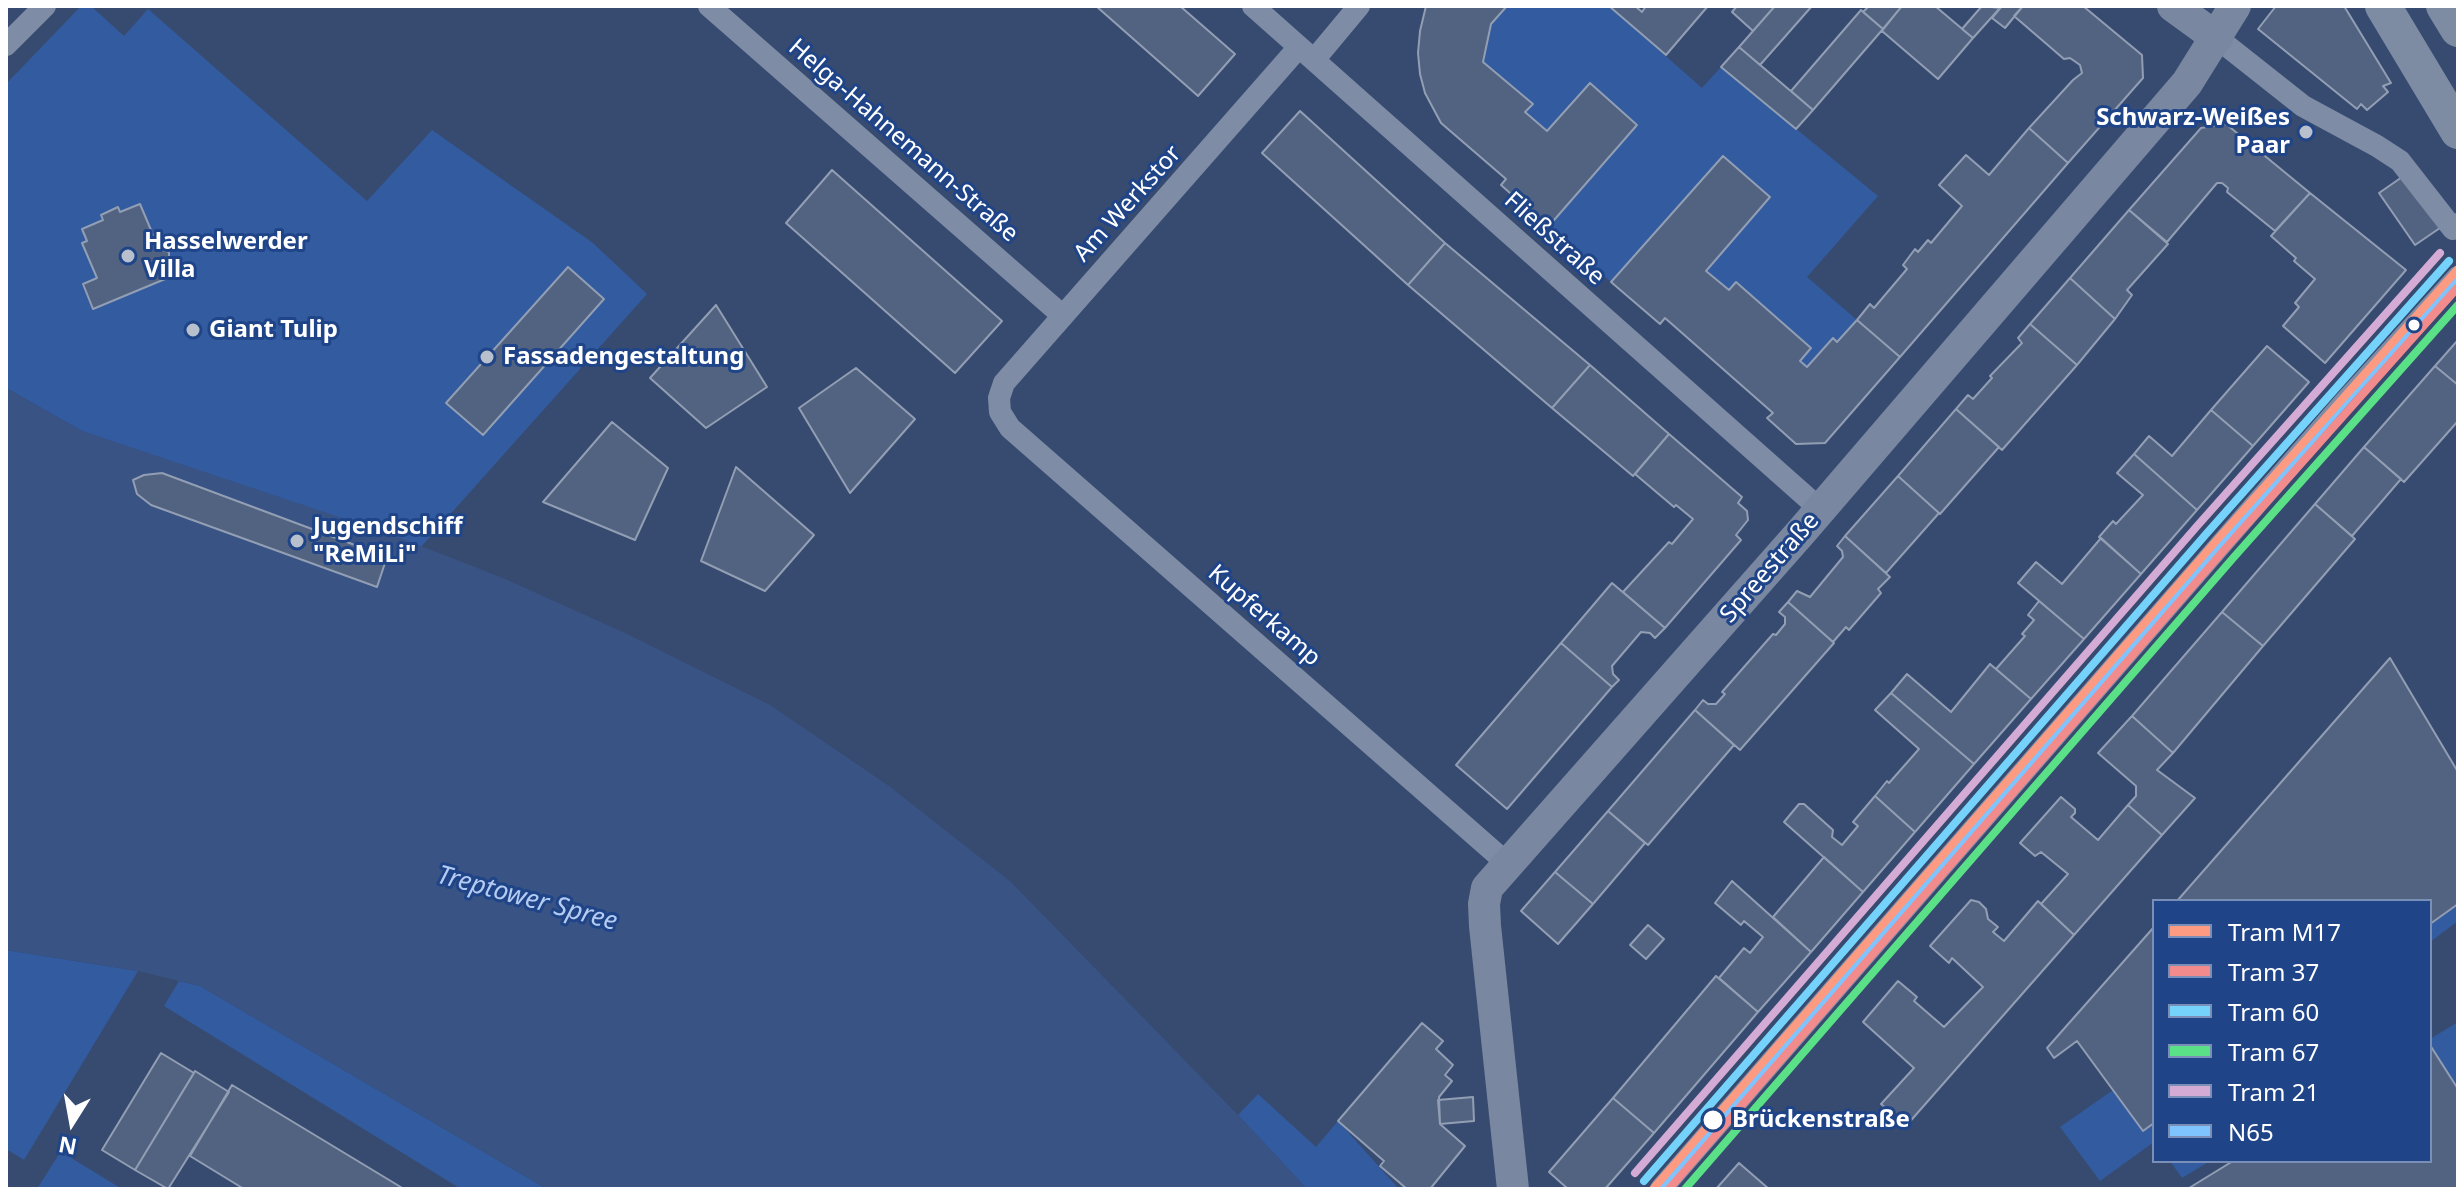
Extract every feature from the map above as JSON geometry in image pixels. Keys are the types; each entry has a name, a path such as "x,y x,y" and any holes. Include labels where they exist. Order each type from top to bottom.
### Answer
{"main road":[{"path":"2173,6 2217,38"},
{"name":"Spreestraße","path":"1513,1189 1484,904 1487,888 1821,510 2187,83 2235,6"},
{"path":"2383,6 2458,131"},
{"path":"2444,6 2458,29"}],"street":[{"path":"6,45 45,6"},
{"name":"Helga-Hahnemann-Straße","path":"709,6 1063,316"},
{"name":"Fließstraße","path":"1253,6 1821,510"},
{"name":"Am Werkstor","path":"999,398 1004,383 1063,316 1307,54 1359,6"},
{"path":"2217,38 2303,106 2400,161 2453,229 2458,224"},
{"path":"1661,1189 2333,416 2458,277"},
{"name":"Kupferkamp","path":"999,398 1000,412 1010,428 1509,865"}],"shaded area":[{"path":"81,6 91,6 124,36 148,9 367,201 432,130 593,243 647,294 421,547 82,431 6,388 6,84"},
{"path":"1507,6 1609,6 1702,88 1721,67 1878,196 1807,277 1857,320 1837,342 1833,339 1807,367 1800,361 1811,347 1737,283 1729,290 1706,271 1770,197 1723,156 1611,282 1548,227 1637,124 1590,83 1547,131 1525,112 1532,104 1483,62 1491,24"},
{"path":"2458,904 2458,921 2432,940 2432,923"},
{"path":"6,950 138,971 24,1160 6,1149"},
{"path":"179,981 200,986 547,1189 461,1189 164,1006"},
{"path":"2458,1022 2458,1089 2432,1048 2432,1038"},
{"path":"2113,1090 2143,1131 2152,1124 2152,1143 2100,1181 2060,1127"},
{"path":"1258,1094 1316,1147 1338,1121 1399,1189 1307,1189 1238,1115"},
{"path":"61,1151 73,1159 122,1189 37,1189"},
{"path":"2171,1163 2207,1163 2182,1178"}],"water":[{"name":"Treptower Spree","path":"6,388 82,431 390,534 503,578 627,634 770,705 889,786 1011,882 1307,1189 547,1189 200,986 138,971 6,950"}],"building":[{"path":"1096,6 1180,6 1235,54 1198,96"},
{"path":"1426,6 1507,6 1491,24 1483,62 1533,104 1525,112 1547,131 1590,83 1637,125 1548,227 1501,185 1506,179 1441,123 1425,93 1420,74 1418,53"},
{"path":"1609,6 1635,6 1642,12 1646,6 1708,6 1666,55"},
{"path":"1737,6 1775,6 1753,31 1732,12"},
{"path":"1775,6 1812,6 1760,65 1739,47"},
{"path":"1869,6 1902,6 1883,29 1863,12"},
{"path":"1902,6 1935,6 1973,38 1938,79 1882,31"},
{"path":"1982,6 2000,8 1973,38 1962,29"},
{"path":"2002,6 2023,6 2005,28 1992,18"},
{"path":"2023,6 2083,6 2142,55 2143,78 2068,163 2029,128 2082,73 2080,65 2070,58 2064,59 2014,16"},
{"path":"2276,6 2344,6 2391,83 2383,86 2388,92 2367,110 2361,104 2357,109 2258,29"},
{"path":"1861,10 1883,29 1813,110 1791,91"},
{"path":"1739,47 1813,110 1796,129 1721,67"},
{"path":"1300,111 1445,243 1408,285 1262,153"},
{"path":"2226,124 2310,193 2275,231 2227,192 2228,188 2222,183 2217,183 2167,242 2129,210 2201,128"},
{"path":"2029,128 2068,163 1900,357 1857,320 1870,304 1874,308 1907,269 1903,265 1915,249 1918,252 1928,240 1931,243 1962,206 1939,185 1966,155 1989,175"},
{"path":"1723,156 1770,197 1706,271 1729,290 1736,282 1811,348 1800,361 1807,367 1833,338 1837,342 1857,320 1900,357 1825,443 1796,444 1767,418 1773,413 1665,318 1660,324 1611,282"},
{"path":"832,170 1002,321 955,373 786,223"},
{"path":"2405,175 2440,228 2415,245 2379,193"},
{"path":"2310,193 2406,270 2325,363 2283,326 2299,307 2295,303 2315,279 2271,236"},
{"name":"Hasselwerder Villa","path":"140,204 159,249 169,252 164,262 170,277 93,309 83,284 97,278 82,243 87,241 82,229 103,220 101,215 118,207 120,212"},
{"path":"2129,210 2168,244 2127,290 2132,295 2115,319 2070,278"},
{"path":"1445,243 1590,365 1552,408 1408,285"},
{"path":"568,267 604,299 483,435 446,403"},
{"path":"2070,278 2115,319 2077,365 2030,324"},
{"path":"716,305 767,387 706,428 650,378"},
{"path":"2030,324 2077,365 2002,450 1956,409 1968,395 1973,399 1992,378 1990,376 2022,343 2018,338"},
{"path":"2458,340 2458,385 2435,366"},
{"path":"2267,346 2309,382 2253,446 2211,410"},
{"path":"1590,365 1669,434 1633,476 1552,408"},
{"path":"2435,366 2458,385 2458,421 2404,482 2364,447"},
{"path":"856,368 915,419 850,493 799,408"},
{"path":"1956,409 1999,447 1940,514 1898,476"},
{"path":"2211,410 2253,446 2197,510 2134,454 2149,436 2172,456"},
{"path":"612,422 668,468 635,540 543,502"},
{"path":"1669,434 1742,497 1738,503 1747,511 1748,520 1736,535 1741,540 1665,628 1623,592 1693,519 1635,474"},
{"path":"2364,447 2401,479 2352,536 2315,504"},
{"path":"2134,454 2197,510 2141,574 2099,537 2143,495 2117,473"},
{"path":"736,467 814,535 765,591 701,561"},
{"name":"Jugendschiff \"ReMiLi\"","path":"162,473 387,557 377,587 151,505 137,494 133,480"},
{"path":"1898,476 1939,513 1886,573 1845,536"},
{"path":"2315,504 2355,539 2263,646 2222,612"},
{"path":"1845,536 1890,577 1878,589 1881,593 1849,630 1846,627 1833,642 1788,602 1797,591 1810,597 1843,557 1837,546"},
{"path":"2101,538 2141,574 2084,639 2018,583 2036,562 2062,584"},
{"path":"1612,583 1665,628 1655,638 1650,633 1641,632 1612,666 1613,674 1619,680 1612,687 1561,643"},
{"path":"2039,601 2084,639 2031,699 1996,669 2025,636 2022,634 2034,620 2028,615"},
{"path":"1788,602 1834,643 1740,750 1695,710 1703,700 1716,704 1725,694 1722,692 1773,634 1776,635 1785,624 1785,617 1779,612"},
{"path":"2222,612 2263,646 2173,753 2132,716"},
{"path":"1561,643 1612,687 1507,809 1456,765"},
{"path":"2390,658 2458,772 2458,904 2432,923 2432,899 2179,899"},
{"path":"1990,664 2031,699 1974,764 1891,693 1907,674 1951,712"},
{"path":"1891,693 1974,764 1915,832 1875,796 1919,749 1875,710"},
{"path":"1695,710 1734,745 1648,845 1608,811"},
{"path":"2132,716 2173,753 2157,770 2195,798 2162,835 2128,805 2136,796 2136,786 2098,753"},
{"path":"1875,796 1915,832 1863,892 1784,822 1799,804 1804,804 1833,830 1832,837 1842,845 1858,826 1853,822"},
{"path":"2061,797 2075,809 2071,817 2098,840 2128,805 2162,835 2074,935 2041,904 2068,874 2041,852 2035,856 2020,843"},
{"path":"1608,811 1645,843 1593,904 1555,872"},
{"path":"1824,857 1863,892 1811,952 1773,917"},
{"path":"1555,872 1593,904 1558,944 1521,911"},
{"path":"1732,881 1811,952 1758,1012 1719,978 1744,948 1750,953 1763,937 1744,921 1741,925 1715,903"},
{"path":"1971,900 1979,902 1986,909 1988,919 1998,927 1993,932 2004,941 2038,901 2074,935 1906,1126 1881,1104 1914,1068 1863,1022 1898,981 1917,997 1914,1001 1944,1027 1983,987 1952,958 1949,963 1930,946"},
{"path":"1648,925 1664,939 1646,959 1630,945"},
{"path":"2152,929 2152,1124 2143,1131 2077,1041 2054,1058 2047,1048"},
{"path":"1716,976 1758,1012 1654,1133 1613,1098"},
{"path":"1422,1023 1443,1041 1436,1049 1453,1065 1445,1075 1452,1081 1439,1097 1440,1124 1465,1146 1430,1189 1407,1189 1380,1166 1384,1161 1338,1121"},
{"path":"2432,1048 2458,1089 2458,1189 2189,1188 2230,1163 2432,1163"},
{"path":"161,1053 194,1073 135,1170 102,1150"},
{"path":"195,1071 229,1092 168,1189 135,1170"},
{"path":"232,1085 404,1189 244,1189 190,1156"},
{"path":"1473,1097 1474,1121 1440,1124 1438,1100"},
{"path":"1613,1098 1654,1133 1605,1189 1568,1189 1549,1172"},
{"path":"1739,1163 1769,1189 1716,1189"}],"tram line":[{"name":"21","path":"1635,1173 2198,525 2440,253"},
{"name":"60","path":"1644,1181 2207,533 2449,261"},
{"name":"M17","path":"1653,1189 2216,541 2458,269"},
{"name":"37","path":"1669,1189 2225,549 2458,287"},
{"name":"67","path":"1685,1189 2234,557 2458,305"}],"transit line":[{"name":"N65","path":"1661,1189 2343,404 2458,277"}],"place":[{"name":"Schwarz-Weißes Paar","path":"2306,132"},
{"name":"Hasselwerder Villa","path":"128,256"},
{"name":"Giant Tulip","path":"193,330"},
{"name":"Fassadengestaltung","path":"487,357"},
{"name":"Jugendschiff \"ReMiLi\"","path":"297,541"},
{"name":"Brückenstraße","path":"1713,1120"}]}
